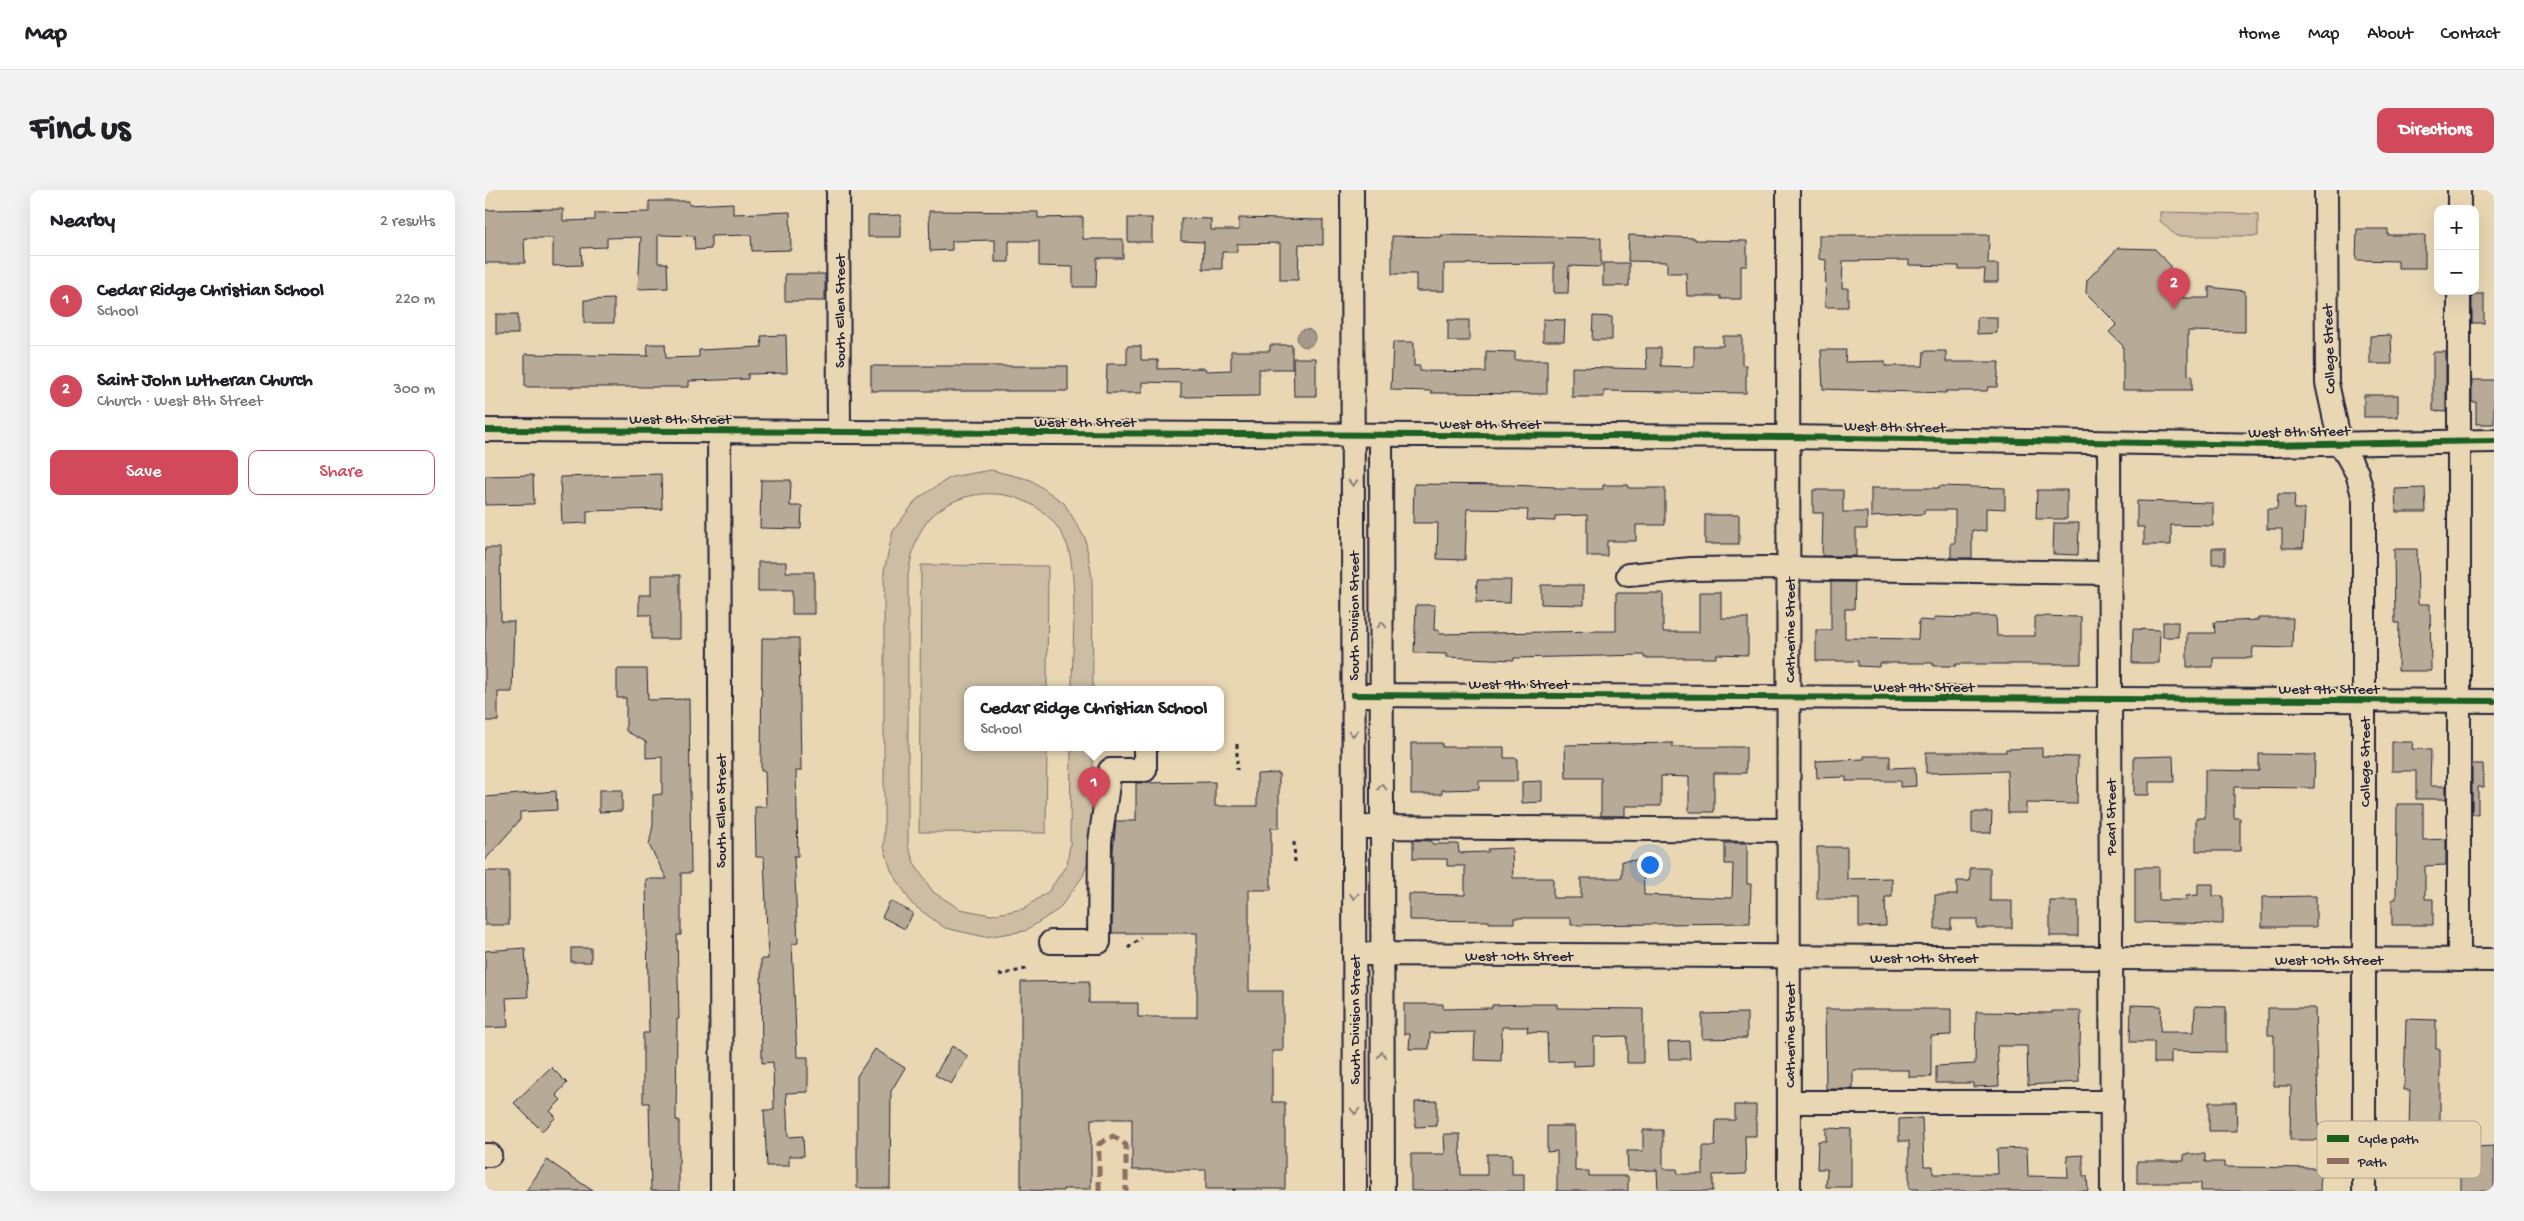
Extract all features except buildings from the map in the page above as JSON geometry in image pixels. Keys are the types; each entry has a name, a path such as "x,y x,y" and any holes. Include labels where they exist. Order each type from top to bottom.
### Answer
{"street":[{"name":"South Ellen Street","path":"838,190 839,432"},
{"name":"South Division Street","path":"1352,190 1355,1191"},
{"name":"Catherine Street","path":"1788,190 1789,1191"},
{"name":"College Street","path":"2326,190 2327,383 2341,443 2357,473 2364,499 2365,1121"},
{"path":"2459,190 2459,205"},
{"path":"2459,295 2459,960"},
{"name":"West 8th Street","path":"485,430 1788,437 2109,444 2272,445 2494,441"},
{"name":"South Ellen Street","path":"719,431 722,1191"},
{"name":"South Division Street","path":"1381,435 1383,1191"},
{"name":"Pearl Street","path":"2109,444 2113,1191"},
{"path":"1628,576 1691,569 2109,574"},
{"name":"West 9th Street","path":"1353,695 2494,701"},
{"path":"1051,942 1099,942 1100,842 1110,770 1145,770 1145,751"},
{"path":"1354,827 1789,830"},
{"name":"West 10th Street","path":"1354,954 2494,960"},
{"path":"1789,1102 2112,1102"},
{"name":"College Street","path":"2365,1178 2365,1191"}],"path":[{"path":"1237,744 1237,770"},
{"path":"1294,842 1295,863"},
{"path":"1129,948 1141,938"},
{"path":"999,975 1030,968"}],"shaded area":[{"path":"2160,212 2258,214 2258,236 2176,236 2160,221"},
{"path":"1302,329 1310,329 1315,334 1313,345 1302,347 1297,342 1297,334"},
{"path":"991,470 1031,480 1064,503 1085,538 1092,577 1093,686 1072,686 1074,592 1070,555 1066,542 1055,524 1041,511 1024,501 1006,495 986,494 967,497 949,504 932,516 918,536 913,551 908,575 908,846 915,865 933,892 960,909 991,915 1023,909 1049,891 1067,864 1070,845 1071,751 1093,751 1093,845 1083,876 1059,909 1025,931 985,937 945,928 912,904 891,870 884,847 884,571 893,531 917,499 951,477"},
{"path":"921,565 1048,566 1047,686 964,686 964,751 1047,751 1046,833 919,832"}],"marked path":[{"path":"1099,1191 1099,1144 1113,1136 1126,1145 1126,1191"}],"cycle path":[{"path":"485,430 1788,437 2272,445 2494,441"},
{"path":"1353,695 2494,701"}],"place":[{"name":"Saint John Lutheran Church","path":"2174,309"},
{"name":"Cedar Ridge Christian School","path":"1094,808"}]}
